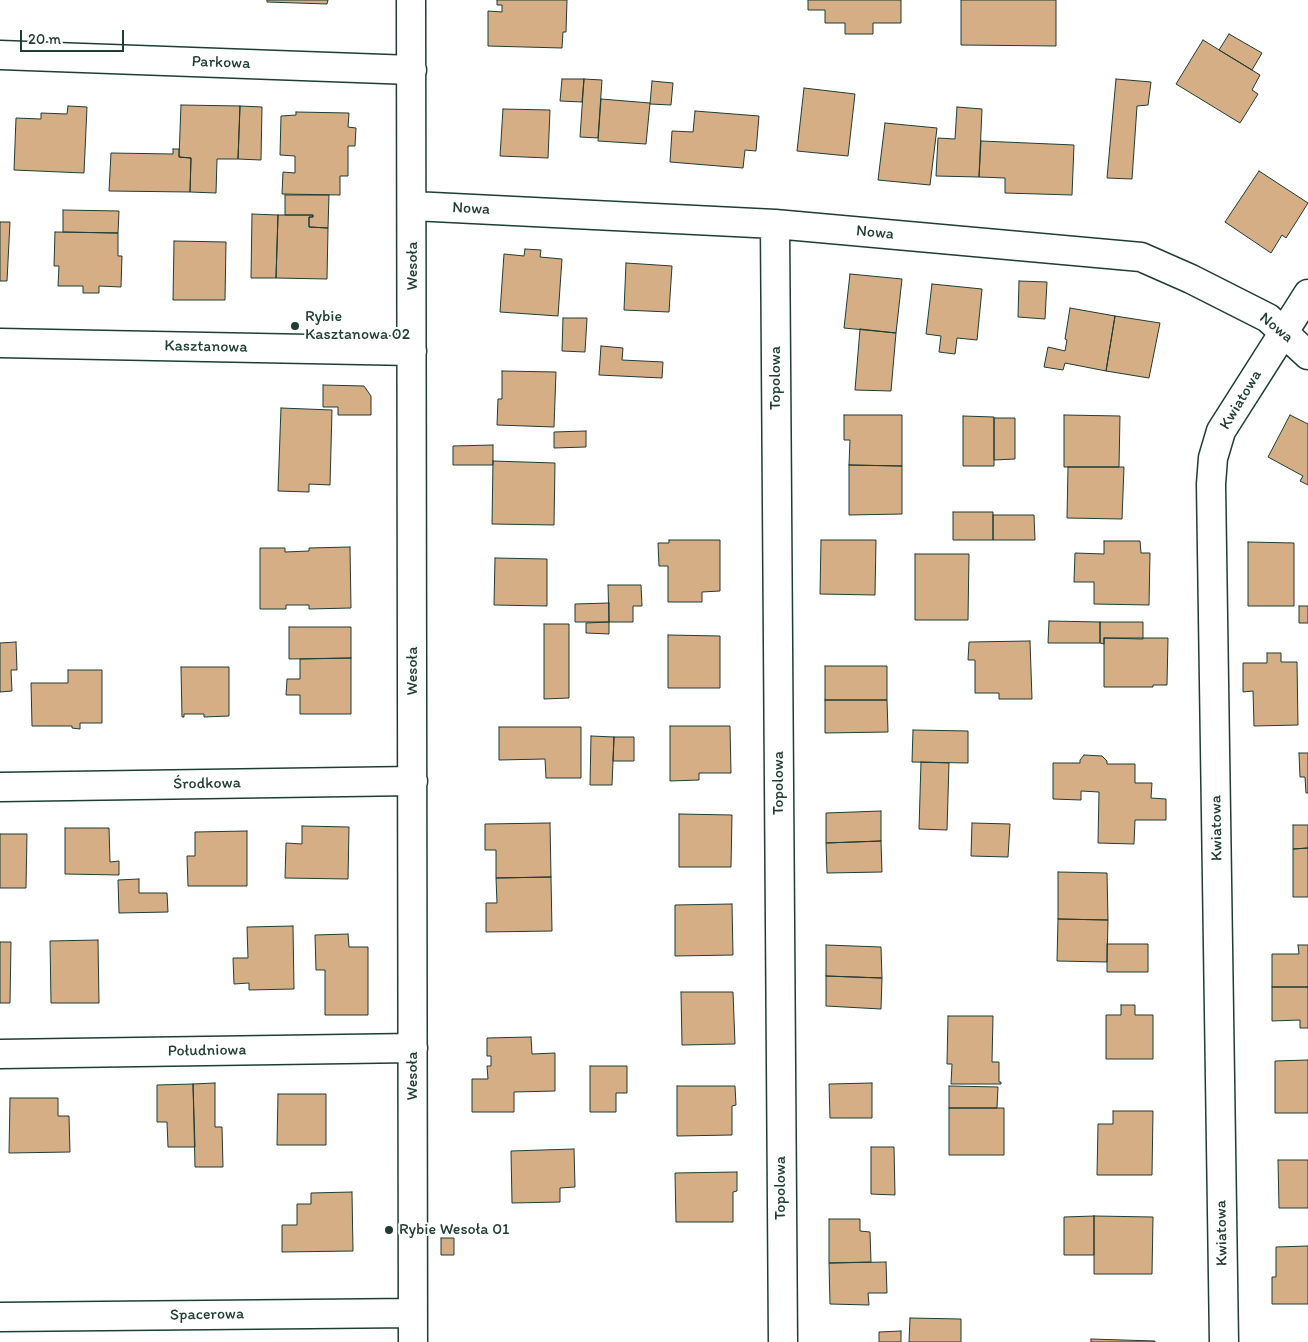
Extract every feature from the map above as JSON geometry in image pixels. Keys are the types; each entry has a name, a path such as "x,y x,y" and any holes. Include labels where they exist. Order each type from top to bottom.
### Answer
{"street":[{"name":"Wesoła","path":"412,0 413,1342"},
{"name":"Parkowa","path":"0,55 412,70"},
{"name":"Nowa","path":"413,206 775,224 1140,257 1191,278 1272,320 1308,356"},
{"name":"Topolowa","path":"775,224 782,1342"},
{"name":"Kwiatowa","path":"1224,1342 1211,484 1213,458 1221,431 1308,294"},
{"name":"Kasztanowa","path":"0,343 412,351"},
{"name":"Środkowa","path":"0,787 413,781"},
{"name":"Południowa","path":"0,1054 413,1048"},
{"name":"Spacerowa","path":"0,1317 413,1313"}],"building":[{"path":"267,0 328,0 327,4 267,2"},
{"path":"497,0 567,0 566,32 563,32 562,48 488,46 488,11 502,12 502,5 497,5"},
{"path":"808,0 901,0 901,23 873,23 873,34 845,34 845,23 825,23 825,10 808,10"},
{"path":"961,0 1056,0 1056,46 961,45"},
{"path":"1229,34 1262,53 1252,70 1219,50"},
{"path":"1203,40 1260,75 1252,90 1258,94 1240,123 1176,84"},
{"path":"562,79 584,79 582,102 560,101"},
{"path":"584,79 602,80 598,138 580,137"},
{"path":"1116,79 1151,82 1148,105 1137,106 1132,179 1107,178"},
{"path":"652,81 673,83 671,105 650,104"},
{"path":"804,88 855,94 848,156 797,151"},
{"path":"601,99 650,103 646,144 598,141"},
{"path":"181,105 240,106 238,159 217,159 216,193 190,192 191,158 179,157"},
{"path":"68,106 87,107 84,173 14,170 16,118 41,119 41,113 67,114"},
{"path":"240,106 262,107 261,160 238,159"},
{"path":"957,107 982,109 979,177 936,176 938,138 955,139"},
{"path":"503,109 550,110 548,158 500,156"},
{"path":"695,111 759,116 756,151 745,150 743,168 670,162 672,131 693,132"},
{"path":"296,112 349,113 348,127 356,128 355,146 348,146 348,176 340,176 340,195 282,194 283,172 295,173 295,156 280,155 281,116 296,115"},
{"path":"885,123 937,128 930,185 878,180"},
{"path":"981,141 1074,145 1072,195 1005,193 1005,178 979,177"},
{"path":"173,149 179,149 179,157 191,158 190,192 109,191 111,153 173,154"},
{"path":"1259,171 1308,203 1286,238 1282,235 1271,253 1225,222"},
{"path":"285,195 329,195 328,228 309,227 309,217 313,217 313,215 285,215"},
{"path":"63,210 119,211 118,233 63,232"},
{"path":"252,214 278,215 276,278 251,278"},
{"path":"278,215 313,215 313,217 309,217 309,227 328,228 327,279 276,278"},
{"path":"0,222 10,222 7,281 0,281"},
{"path":"55,232 118,233 118,256 122,256 121,287 99,286 99,293 83,293 83,286 58,286 59,266 54,266"},
{"path":"174,241 226,242 225,300 173,300"},
{"path":"525,249 541,250 540,257 562,259 558,316 500,312 504,254 524,256"},
{"path":"626,263 672,266 669,312 624,310"},
{"path":"850,274 902,279 896,333 844,328"},
{"path":"1019,281 1047,282 1045,319 1018,317"},
{"path":"932,284 982,289 977,340 957,338 955,354 939,352 941,336 926,334"},
{"path":"1070,308 1115,316 1106,371 1065,363 1063,370 1044,367 1048,347 1065,351"},
{"path":"1115,316 1160,323 1149,378 1106,371"},
{"path":"563,318 587,318 585,352 562,351"},
{"path":"860,329 896,333 891,391 855,390"},
{"path":"601,346 623,348 622,360 663,362 662,378 599,375"},
{"path":"502,371 556,372 554,427 497,425 498,399 502,399"},
{"path":"323,385 364,386 371,396 371,415 338,415 338,407 323,407"},
{"path":"281,408 332,410 330,485 309,484 309,492 278,491"},
{"path":"844,415 902,415 902,466 849,465 850,440 844,440"},
{"path":"1064,415 1120,416 1119,467 1064,467"},
{"path":"1290,415 1308,424 1308,485 1300,481 1303,476 1268,457"},
{"path":"963,416 994,417 994,466 963,466"},
{"path":"994,418 1015,418 1015,459 994,460"},
{"path":"586,431 586,447 554,448 554,432"},
{"path":"493,445 493,465 453,465 453,446"},
{"path":"493,461 555,463 554,525 492,524"},
{"path":"849,465 902,466 902,514 849,515"},
{"path":"1068,467 1124,467 1122,519 1067,518"},
{"path":"953,512 993,512 993,540 953,540"},
{"path":"993,515 1034,515 1035,540 993,540"},
{"path":"669,540 720,540 720,591 702,592 702,602 668,602 668,566 659,566 658,543 669,543"},
{"path":"821,540 876,540 875,595 820,594"},
{"path":"1104,541 1140,541 1141,553 1150,553 1149,605 1094,604 1094,582 1074,582 1075,553 1104,554"},
{"path":"1248,542 1294,543 1294,606 1248,606"},
{"path":"350,547 351,608 309,609 309,605 286,605 286,609 260,609 260,548 285,548 285,552 309,551 309,548"},
{"path":"915,554 969,554 968,620 915,620"},
{"path":"495,558 547,559 547,606 494,605"},
{"path":"608,585 641,585 642,606 633,606 633,622 609,622"},
{"path":"609,603 609,622 575,622 575,604"},
{"path":"1299,606 1308,606 1308,623 1299,623"},
{"path":"1049,621 1100,622 1100,643 1048,643"},
{"path":"609,622 609,634 586,633 586,623"},
{"path":"1100,622 1143,622 1143,639 1104,638 1104,644 1100,643"},
{"path":"544,624 569,624 569,698 544,699"},
{"path":"289,627 351,627 351,658 289,659"},
{"path":"668,635 720,636 720,688 668,688"},
{"path":"1104,638 1168,638 1167,685 1153,685 1153,687 1104,687"},
{"path":"1030,641 1032,699 999,699 999,693 975,693 975,660 968,660 969,642"},
{"path":"16,642 17,670 11,670 12,691 0,692 0,643"},
{"path":"1267,653 1281,653 1281,662 1297,662 1298,725 1254,726 1253,691 1243,692 1243,663 1267,663"},
{"path":"351,658 351,714 300,714 300,695 286,695 287,679 300,679 300,659"},
{"path":"825,666 887,666 887,700 825,700"},
{"path":"181,667 229,667 229,716 204,717 204,714 184,714 184,717 182,717"},
{"path":"68,670 102,670 102,723 80,723 80,729 72,728 72,726 32,726 31,683 68,683"},
{"path":"825,700 887,700 888,732 825,733"},
{"path":"670,726 730,726 731,773 699,773 699,780 670,781"},
{"path":"499,727 581,727 581,778 546,778 545,759 499,760"},
{"path":"913,730 968,731 968,763 912,762"},
{"path":"591,736 614,737 612,785 590,785"},
{"path":"614,737 634,737 634,761 613,761"},
{"path":"1299,753 1308,753 1308,793 1306,793 1305,777 1300,777"},
{"path":"1084,755 1102,756 1107,761 1107,764 1135,764 1135,783 1152,783 1151,798 1166,799 1166,820 1135,820 1134,844 1098,843 1099,792 1081,791 1081,800 1053,799 1053,763 1080,763"},
{"path":"921,762 949,763 947,830 919,829"},
{"path":"881,811 881,841 826,843 826,813"},
{"path":"679,814 732,815 731,867 679,867"},
{"path":"550,823 551,877 496,878 496,850 485,850 485,824"},
{"path":"972,823 1010,824 1008,857 971,856"},
{"path":"1293,825 1308,825 1308,848 1293,849"},
{"path":"302,826 349,827 348,879 285,878 286,843 302,844"},
{"path":"65,828 109,828 110,862 119,861 119,875 65,874"},
{"path":"247,831 247,886 188,886 187,856 195,856 195,832"},
{"path":"0,834 27,834 26,888 0,888"},
{"path":"881,841 882,872 827,873 826,843"},
{"path":"1308,848 1308,897 1293,897 1293,849"},
{"path":"1058,872 1107,873 1108,920 1058,919"},
{"path":"551,877 552,931 486,932 486,903 497,903 496,878"},
{"path":"139,879 139,893 167,893 168,912 119,913 118,880"},
{"path":"732,904 733,955 675,956 675,905"},
{"path":"1058,919 1108,920 1107,962 1057,961"},
{"path":"293,926 294,989 249,990 249,983 234,984 233,958 248,958 247,927"},
{"path":"348,934 349,947 368,947 368,1015 325,1015 325,970 316,970 315,935"},
{"path":"98,940 99,1003 51,1003 50,941"},
{"path":"0,942 11,942 10,1003 0,1003"},
{"path":"1107,944 1148,944 1148,972 1107,972"},
{"path":"826,945 881,947 882,978 826,976"},
{"path":"1298,945 1308,945 1308,987 1272,987 1272,954 1299,954"},
{"path":"826,976 882,978 881,1009 826,1006"},
{"path":"1272,987 1308,987 1308,1028 1300,1028 1300,1020 1272,1021"},
{"path":"681,992 733,992 735,1044 682,1045"},
{"path":"1121,1005 1135,1005 1135,1015 1153,1015 1153,1059 1106,1059 1106,1015 1121,1015"},
{"path":"948,1016 993,1016 992,1062 999,1062 999,1082 1001,1084 951,1084 952,1064 947,1064"},
{"path":"531,1037 532,1054 555,1053 555,1091 514,1092 514,1112 472,1112 472,1079 488,1079 487,1066 491,1066 491,1056 487,1056 487,1038"},
{"path":"1308,1060 1308,1113 1275,1113 1275,1061"},
{"path":"590,1066 627,1066 627,1093 616,1093 616,1112 590,1112"},
{"path":"215,1083 215,1127 222,1127 223,1167 195,1167 193,1084"},
{"path":"872,1083 872,1118 830,1118 829,1084"},
{"path":"193,1084 195,1147 168,1147 167,1122 157,1122 157,1085"},
{"path":"677,1086 735,1086 736,1105 732,1106 732,1135 677,1136"},
{"path":"949,1086 998,1087 997,1108 949,1108"},
{"path":"278,1094 326,1094 326,1145 277,1145"},
{"path":"10,1098 58,1098 58,1116 69,1116 70,1152 9,1153"},
{"path":"949,1108 1004,1108 1004,1155 949,1155"},
{"path":"1113,1111 1153,1111 1152,1175 1097,1175 1098,1124 1113,1124"},
{"path":"871,1147 894,1147 895,1195 871,1194"},
{"path":"574,1149 575,1187 560,1188 560,1202 512,1203 511,1151"},
{"path":"1278,1160 1308,1160 1308,1208 1279,1208"},
{"path":"737,1172 737,1191 733,1192 733,1222 676,1222 675,1173"},
{"path":"352,1192 353,1251 282,1252 282,1225 297,1225 297,1204 311,1204 311,1193"},
{"path":"1094,1216 1153,1217 1152,1274 1094,1274"},
{"path":"1094,1216 1094,1255 1064,1255 1064,1217"},
{"path":"829,1219 860,1219 860,1231 870,1232 871,1262 829,1263"},
{"path":"441,1238 454,1238 454,1255 441,1255"},
{"path":"1308,1246 1308,1304 1272,1304 1272,1277 1276,1277 1276,1247"},
{"path":"886,1262 887,1293 868,1293 869,1305 830,1304 829,1263"},
{"path":"910,1318 961,1319 961,1342 909,1342"},
{"path":"901,1331 901,1342 879,1342 879,1332"},
{"path":"1091,1339 1155,1341 1155,1342 1091,1342"}],"place":[{"name":"Rybie Kasztanowa 02","path":"295,326"},
{"name":"Rybie Wesoła 01","path":"389,1230"}]}
